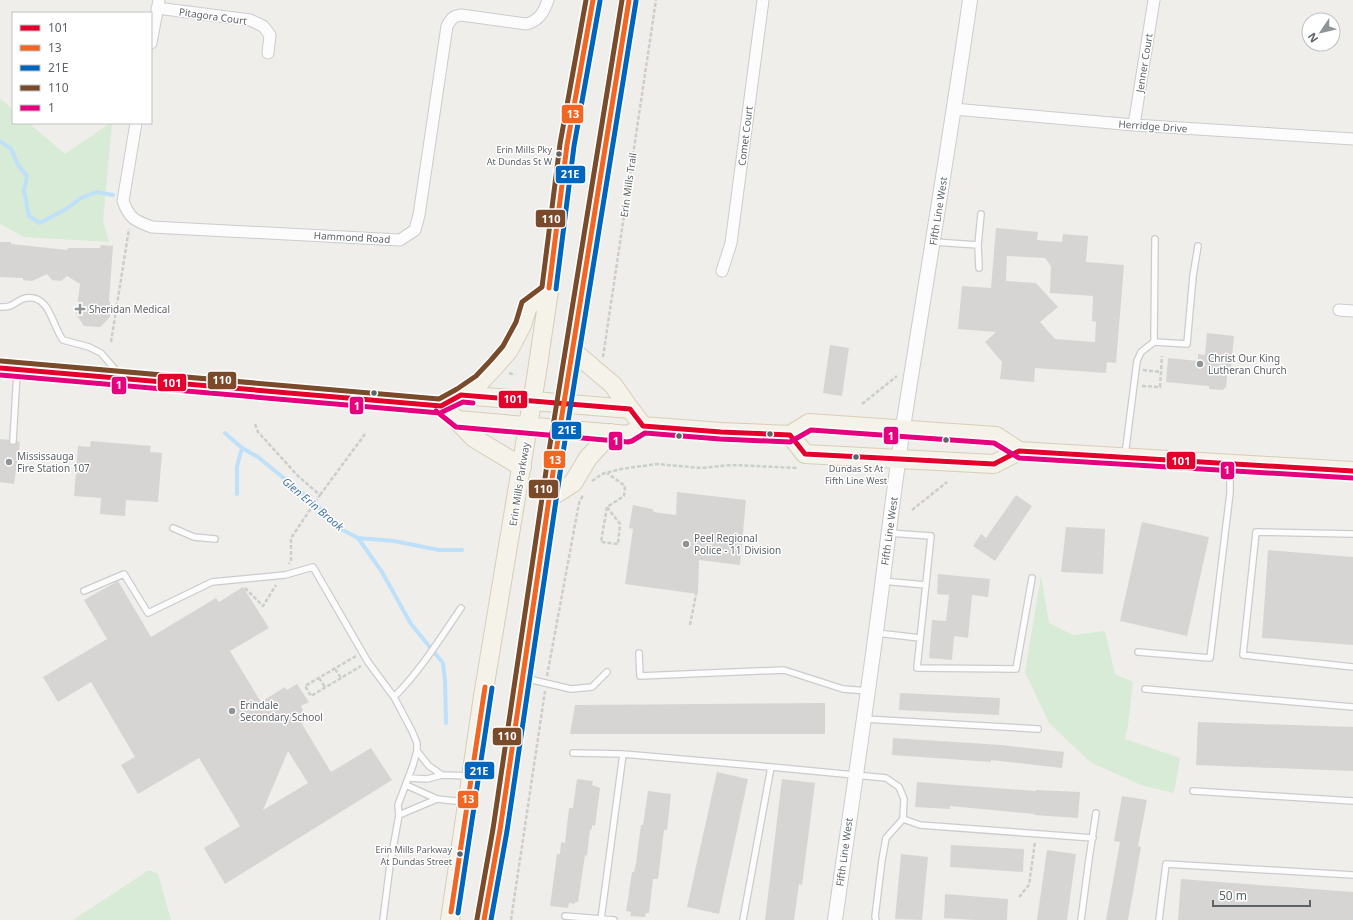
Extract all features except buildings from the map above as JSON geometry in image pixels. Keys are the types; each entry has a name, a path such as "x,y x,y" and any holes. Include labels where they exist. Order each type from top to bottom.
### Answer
{"main road":[{"name":"Erin Mills Parkway","path":"450,920 471,776 522,468 549,291 567,145 593,0"},
{"path":"484,920 500,830 564,403 629,0"},
{"path":"9,369 442,406 481,381 502,359 509,350 522,325 528,306 549,291"},
{"path":"573,351 613,384 642,426"},
{"path":"461,395 630,409"},
{"path":"442,406 474,438 522,468"},
{"path":"457,420 630,435 642,426 790,435 809,423 996,436 1019,451 1353,471"},
{"path":"551,497 573,483 588,458 611,433"},
{"path":"790,435 805,454 994,464 1019,451"}],"street":[{"name":"Hammond Road","path":"134,220 152,227 400,240 415,230 419,215 447,26 451,19 455,16 461,15 526,24 531,23 540,16 544,11 548,0"},
{"name":"Comet Court","path":"722,271 731,243 763,0"},
{"name":"Fifth Line West","path":"835,920 876,633 898,460 970,0"},
{"name":"Jenner Court","path":"1134,125 1154,0"},
{"path":"152,37 158,4"},
{"name":"Pitagora Court","path":"158,4 239,18 257,23 263,26 270,35 268,53"},
{"name":"Herridge Drive","path":"954,109 1134,125 1353,139"},
{"path":"134,220 126,210 123,201 136,124"},
{"path":"1339,310 1353,310"}],"lane":[{"path":"979,268 978,245 981,214"},
{"path":"1154,342 1155,239"},
{"path":"933,242 978,245"},
{"path":"1125,457 1135,370 1141,352 1154,342 1187,344 1193,276 1198,246"},
{"path":"0,307 10,307 26,298 35,298 43,302 63,340 89,347 101,353 123,379"},
{"path":"9,369 13,441"},
{"path":"1138,652 1210,658 1230,493 1230,464"},
{"path":"173,528 194,537 215,539"},
{"path":"1353,534 1256,532 1243,655 1353,668"},
{"path":"888,533 931,536 917,668 1016,669 1032,578"},
{"path":"84,591 124,574 148,613 212,582 285,575 313,567 368,662 394,697 417,743 417,752 409,778 398,805 399,815 390,865 383,920"},
{"path":"882,581 926,585"},
{"path":"394,697 404,687 429,654 461,608"},
{"path":"876,633 920,638"},
{"path":"639,653 640,676 784,670 843,689 868,691"},
{"path":"522,678 571,689 592,687 607,672"},
{"path":"1145,688 1353,707"},
{"path":"864,719 1038,729"},
{"path":"417,752 429,766 442,775"},
{"path":"573,753 623,754 771,766 886,778 899,787 904,799 902,819 886,838 875,917 876,920"},
{"path":"601,919 623,754"},
{"path":"743,920 771,766"},
{"path":"409,778 427,779 442,775 471,776"},
{"path":"406,785 437,798 468,802"},
{"path":"1193,791 1353,801"},
{"path":"399,815 437,798"},
{"path":"1081,920 1096,813"},
{"path":"902,819 920,825 1093,838"},
{"path":"1159,920 1166,864 1353,875"},
{"path":"565,916 614,920"}],"path":[{"name":"Erin Mills Trail","path":"604,364 603,358 605,342 656,0"},
{"path":"111,342 129,229 134,220"},
{"path":"1134,386 1160,387 1162,356"},
{"path":"1135,370 1161,372"},
{"path":"862,404 896,376"},
{"path":"255,424 258,432 293,470 320,495"},
{"path":"311,508 365,434"},
{"path":"602,474 620,469 657,464 701,468 732,464 799,468"},
{"path":"606,507 624,496 625,486 607,473"},
{"path":"912,510 947,482"},
{"path":"606,507 620,524 618,544 601,542 606,507"},
{"path":"690,625 696,594"},
{"path":"362,652 305,686 311,696 368,662"},
{"path":"335,669 341,678"},
{"path":"319,678 325,687"},
{"path":"1019,897 1029,885 1037,833"}],"green space":[{"path":"0,98 12,109 12,124 30,124 65,154 109,124 112,124 103,221 109,242 24,237 0,224"},
{"path":"1041,576 1049,623 1073,635 1105,631 1115,674 1133,682 1125,739 1180,758 1174,793 1141,785 1090,762 1049,723 1025,672"},
{"path":"149,870 158,874 171,920 73,920"}],"waterway":[{"name":"Glen Erin Brook","path":"0,141 11,149 18,165 27,176 24,191 29,216 40,223 66,209 81,198 97,192 113,195"},
{"name":"Glen Erin Brook","path":"225,433 242,448 258,457 318,506 337,527 358,538 394,541 439,550 462,550"},
{"path":"237,494 237,466 242,448"},
{"path":"358,538 382,572 411,624 443,663 446,723"}],"transit line":[{"name":"110","path":"1,361 439,399 457,389 476,376 503,346 516,322 522,302 542,287 560,144 586,0"},
{"name":"13","path":"549,288 567,145 593,0"},
{"name":"110","path":"477,919 493,829 549,451 622,0"},
{"name":"13","path":"484,920 500,830 556,452 629,0"},
{"name":"21E","path":"556,289 574,146 600,1"},
{"name":"21E","path":"491,920 507,831 563,453 636,1"},
{"name":"101","path":"0,368 441,406 461,395 630,409 643,426 721,432 790,435 805,454 994,464 1019,451 1353,471"},
{"name":"1","path":"0,375 440,413 463,402 473,403"},
{"name":"1","path":"436,411 456,427 628,442 645,433 720,439 790,442 811,430 994,443 1019,458 1353,478"},
{"name":"13","path":"451,912 485,687"},
{"name":"21E","path":"458,913 492,688"}],"place":[{"name":"Erin Mills Pky At Dundas St W","path":"559,154"},
{"name":"Sheridan Medical","path":"80,309"},
{"name":"Christ Our King Lutheran Church","path":"1200,364"},
{"name":"Dundas St At Fifth Line West","path":"856,457"},
{"name":"Mississauga Fire Station 107","path":"9,462"},
{"name":"Peel Regional Police - 11 Division","path":"686,544"},
{"name":"Erindale Secondary School","path":"232,711"},
{"name":"Erin Mills Parkway At Dundas Street","path":"460,854"}]}
